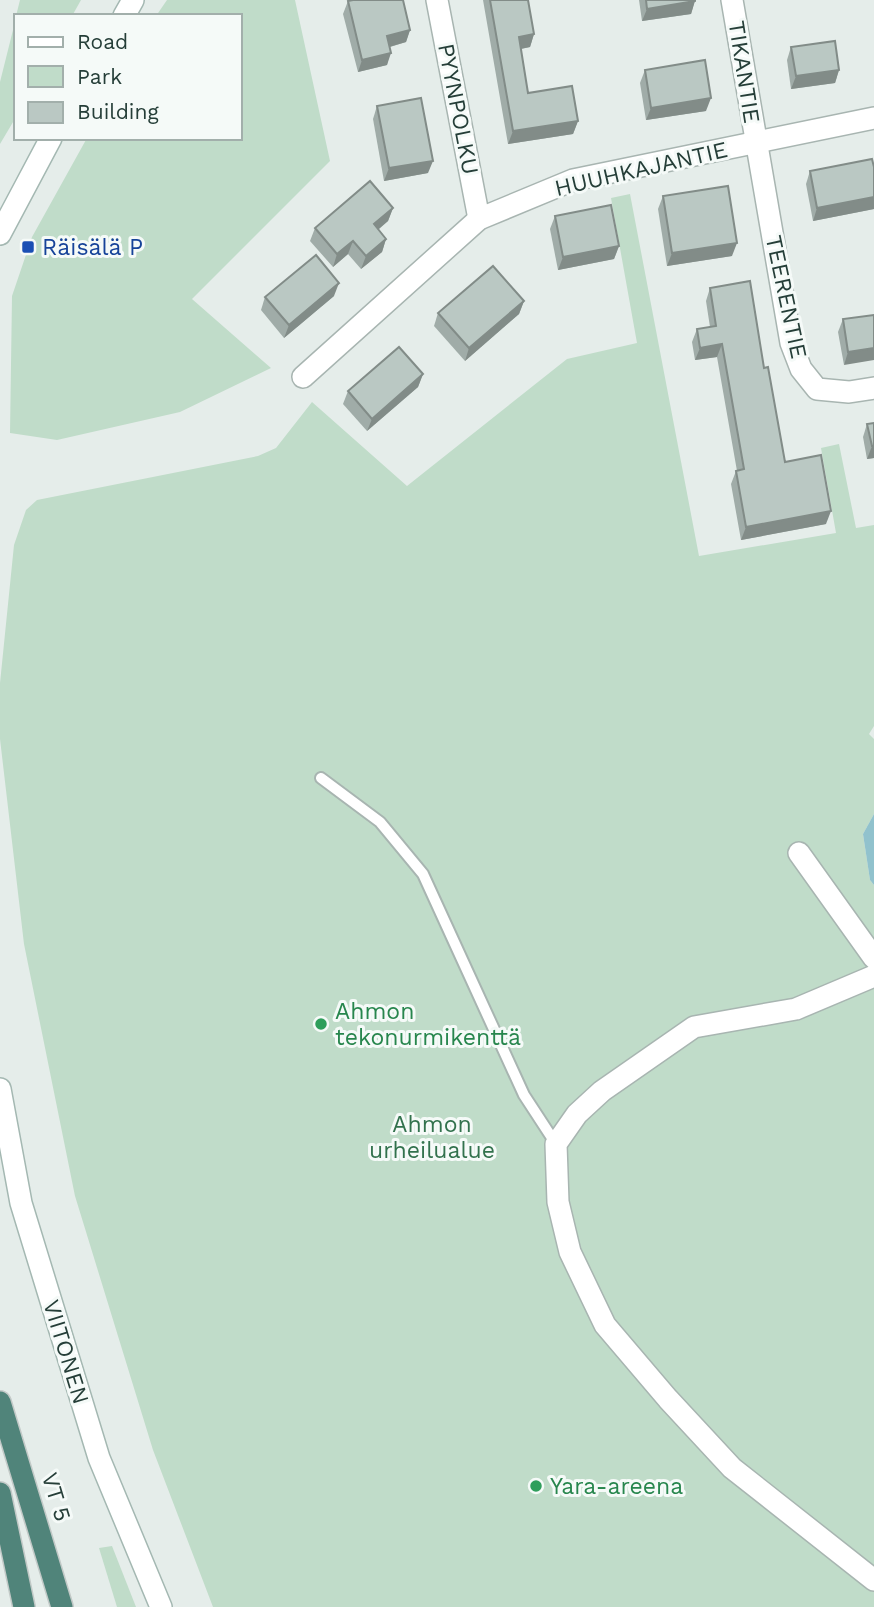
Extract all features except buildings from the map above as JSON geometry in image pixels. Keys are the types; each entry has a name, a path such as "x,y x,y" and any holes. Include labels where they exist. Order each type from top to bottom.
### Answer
{"highway":[{"name":"VT 5","path":"0,1402 62,1607"},
{"path":"0,1493 24,1607"}],"street":[{"name":"PYYNPOLKU","path":"438,0 479,219"},
{"name":"TIKANTIE","path":"733,0 756,143"},
{"name":"HUUHKAJANTIE","path":"303,377 479,219 573,180 874,118"},
{"path":"0,234 50,140"},
{"name":"TEERENTIE","path":"756,143 791,343 801,369 817,389 849,392 874,388"},
{"path":"799,853 874,958"},
{"path":"874,975 796,1009 694,1027 602,1091 577,1114 556,1144 558,1202 570,1252 605,1325 668,1399 733,1468 874,1580"},
{"name":"VIITONEN","path":"0,1089 21,1203 99,1458 161,1607"}],"lane":[{"path":"321,778 380,822 423,874 524,1095 556,1144"}],"green space":[{"path":"20,0 81,0 73,14 16,14"},
{"path":"167,0 295,0 330,161 192,299 271,368 180,412 57,440 10,433 12,296 32,237 86,140 242,140 242,14 157,14"},
{"path":"14,26 14,120 0,144 0,82"},
{"name":"Ahmon urheilualue","path":"630,194 699,556 836,533 821,448 839,444 856,528 874,525 874,726 869,734 874,739 874,814 863,834 870,880 874,885 874,1607 213,1607 153,1450 75,1196 24,944 0,739 0,683 14,545 26,510 37,500 258,456 276,448 312,402 407,486 567,359 637,343 611,198"},
{"path":"112,1546 136,1607 117,1607 99,1548"}],"water":[{"path":"874,814 874,885 870,880 863,834"}],"place":[{"name":"Räisälä P","path":"28,247"},
{"name":"Ahmon tekonurmikenttä","path":"321,1024"},
{"name":"Yara-areena","path":"536,1486"}]}
